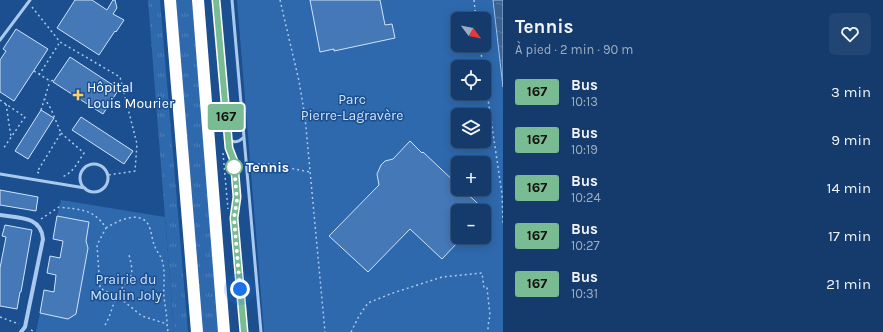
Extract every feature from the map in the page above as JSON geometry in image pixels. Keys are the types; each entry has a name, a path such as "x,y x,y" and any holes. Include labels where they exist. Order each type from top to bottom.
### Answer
{"highway":[{"path":"170,0 197,332"},
{"path":"198,0 224,332"}],"street":[{"path":"0,215 36,222 41,228 43,239 25,329 21,332"}],"lane":[{"path":"216,0 228,139 234,166 237,200 234,218 244,332"},
{"path":"232,0 261,332"},
{"path":"0,40 30,1"},
{"path":"227,128 234,122 244,127"},
{"path":"228,139 233,142 237,142 244,137"},
{"path":"0,174 85,188 93,192 101,190 107,183 108,175 103,167 98,165 89,165 85,167 82,171 80,180 85,188"}],"path":[{"path":"280,0 299,81 305,117 325,332"},
{"path":"474,0 475,12"},
{"path":"30,1 60,42 120,77 137,144 135,171 108,175"},
{"path":"39,75 60,42"},
{"path":"34,71 50,81 55,80"},
{"path":"40,110 50,81"},
{"path":"45,99 61,133 84,152 74,169 68,175 60,178"},
{"path":"0,100 25,117 3,149"},
{"path":"488,100 502,194 503,223"},
{"path":"6,104 11,138"},
{"path":"41,174 37,172 61,133"},
{"path":"223,150 228,214"},
{"path":"246,157 251,157 252,164 278,164 289,168 310,172"},
{"path":"36,222 59,207 84,210 92,213 97,216 106,228"},
{"path":"167,324 142,316 116,296 100,288 100,269 97,245 106,228 120,219 140,219 146,222 149,227 155,248 162,260 164,270 164,296 168,332"},
{"path":"105,325 109,318 116,296 131,276 132,267 130,256"},
{"path":"350,332 368,303 442,277 482,273 484,288 487,288 490,315 488,332"}],"green space":[{"path":"148,0 160,0 188,332 174,332"},
{"path":"176,0 192,0 219,332 202,332"},
{"name":"Parc Pierre-Lagravère","path":"237,0 493,0 503,87 503,332 264,332"},
{"name":"Prairie du Moulin Joly","path":"61,200 165,217 174,332 36,332 40,313 67,318 76,314 88,248 86,241 89,222 57,216"}],"water":[{"path":"493,0 503,0 503,87"}],"building":[{"path":"75,0 92,0 107,10 113,0 115,0 117,8 113,14 124,20 99,55 57,28"},
{"path":"310,0 380,0 385,25 392,24 395,38 334,51 334,49 320,52"},
{"path":"16,29 48,49 14,101 0,92 0,60 6,51 3,49"},
{"path":"70,57 119,89 103,114 53,82"},
{"path":"41,110 54,118 28,159 15,151"},
{"path":"81,117 133,151 124,164 72,130"},
{"path":"410,141 451,178 451,196 470,196 478,204 451,204 451,244 456,244 442,259 410,229 368,272 329,236 379,185 377,174 381,165 385,161 393,159"},
{"path":"0,190 38,197 36,211 0,205"},
{"path":"57,216 89,222 86,241 88,248 76,314 68,319 40,313 44,290 54,292 56,275 47,273 50,256 60,258 63,241 53,239"},
{"path":"5,225 32,230 17,309 0,306 0,268 6,237 2,236"}],"bus line":[{"name":"167","path":"216,0 229,148 234,161 237,200 234,218 244,332"}],"place":[{"name":"Hôpital Louis Mourier","path":"78,95"},
{"name":"Tennis","path":"234,167"}],"route":[{"path":"234,167 237,200 234,218 240,289"}]}
